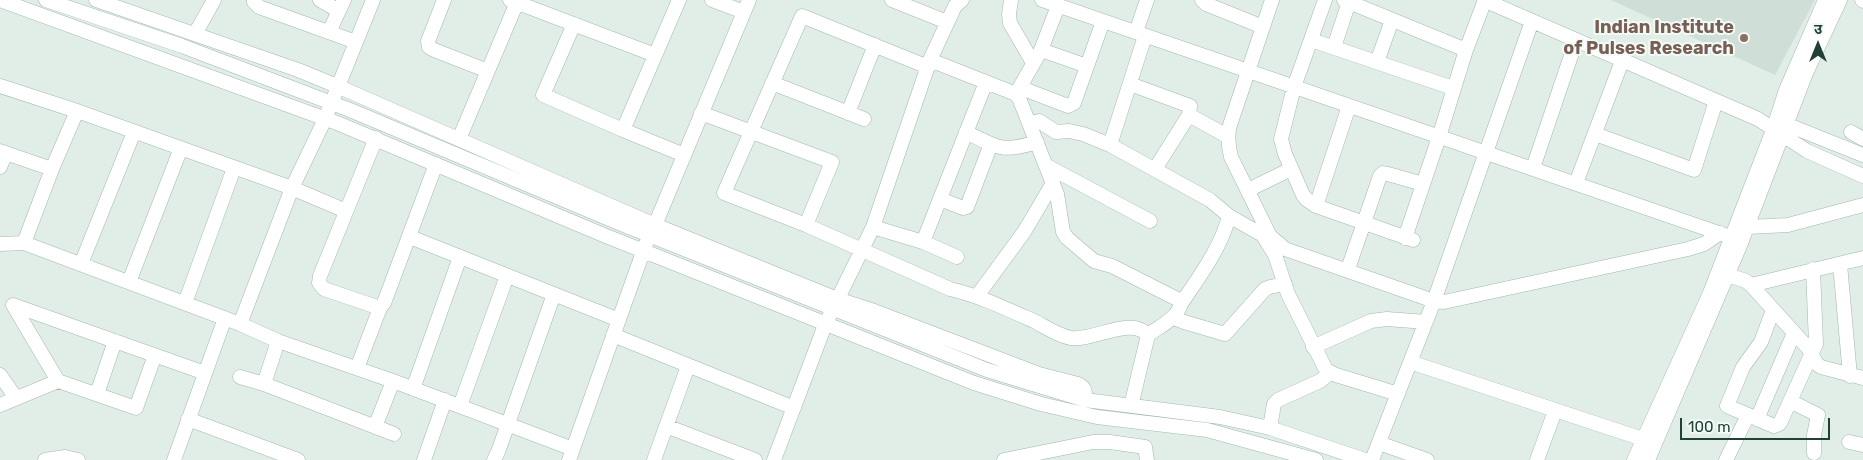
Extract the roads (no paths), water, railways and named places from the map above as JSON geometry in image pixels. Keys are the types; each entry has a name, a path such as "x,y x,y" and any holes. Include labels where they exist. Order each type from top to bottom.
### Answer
{"street":[{"path":"0,0 376,138 643,251 974,383 1041,404 1097,417 1142,424 1207,430 1316,460"},
{"path":"46,0 182,46 331,102 835,304 987,370 1085,400 1220,417 1270,428 1364,460"},
{"path":"96,0 298,70 337,86 458,139 652,230"},
{"path":"194,34 214,0"},
{"path":"254,0 259,7 356,42"},
{"path":"320,0 341,6 329,32"},
{"path":"240,324 292,188 325,119 373,0"},
{"path":"444,0 428,41 429,47 488,70"},
{"path":"623,130 679,0"},
{"path":"0,244 24,243 225,318 278,341 445,400 507,424 571,454 643,251 746,6 712,0"},
{"path":"892,0 947,22"},
{"path":"1011,0 1010,23 1033,63"},
{"path":"1042,0 1731,237"},
{"path":"1110,145 1130,84 1147,0"},
{"path":"1202,0 1206,4 1263,27"},
{"path":"1272,0 1228,136 1231,157 1248,190 1285,284 1323,366 1330,372 1398,394"},
{"path":"1325,0 1294,87 1281,139 1284,154 1306,199 1316,206 1409,239 1423,184 1453,88 1484,0 1780,128 1863,155"},
{"path":"1748,227 1780,128 1786,90 1825,0"},
{"path":"1648,460 1649,440 1710,293 1731,237 1840,0"},
{"path":"458,139 515,1 655,55"},
{"path":"1334,47 1346,1 1466,50"},
{"path":"774,460 825,325 873,227 929,63 957,2"},
{"path":"1058,6 1042,50 1018,91 1053,182 1059,202 1063,232 1069,241 1094,261 1112,266 1174,297 1181,304"},
{"path":"1103,21 1074,103 1068,106 986,82 874,45 802,16 724,193 806,225 950,289 977,296 1065,336 1079,339 1115,330 1134,328 1144,330 1148,335"},
{"path":"1377,62 1392,20"},
{"path":"1372,460 1434,301 1532,21"},
{"path":"574,24 544,95 684,155"},
{"path":"1311,40 1453,88"},
{"path":"1533,168 1576,41"},
{"path":"848,113 874,45"},
{"path":"1042,50 1087,66"},
{"path":"1576,183 1622,61"},
{"path":"923,242 986,82"},
{"path":"772,83 864,119"},
{"path":"1130,84 1190,106 1189,115 1155,170"},
{"path":"0,86 77,111 292,188 346,211"},
{"path":"1595,134 1694,170 1716,101"},
{"path":"1316,206 1349,106"},
{"path":"24,243 77,111"},
{"path":"701,113 832,162 806,225"},
{"path":"1189,115 1228,136"},
{"path":"1029,123 1039,121 1056,132 1069,131 1083,134 1110,145 1210,200 1228,216 1266,235 1285,249 1434,301 1450,302 1688,249 1731,237 1748,227 1788,225 1863,205"},
{"path":"1780,128 1807,151 1863,176"},
{"path":"81,264 134,132"},
{"path":"966,132 1004,149 1037,142"},
{"path":"376,138 320,276 320,283 324,289 380,308"},
{"path":"940,199 963,208 967,207 991,144"},
{"path":"129,282 181,148"},
{"path":"0,167 3,152 52,170"},
{"path":"357,368 410,237 436,164"},
{"path":"1047,166 1150,221"},
{"path":"185,303 234,168"},
{"path":"1248,190 1291,169"},
{"path":"1348,270 1380,176 1383,173 1423,184"},
{"path":"977,296 1024,232 1053,182"},
{"path":"1131,406 1148,335 1178,314 1181,304 1205,268 1221,238 1228,216"},
{"path":"873,227 923,242 957,257"},
{"path":"410,237 619,320"},
{"path":"1634,460 1649,440 1728,275 1731,237"},
{"path":"413,389 460,257"},
{"path":"1751,285 1863,258"},
{"path":"1728,275 1746,281 1751,285 1812,353 1817,364 1821,367 1856,377 1840,264"},
{"path":"1773,310 1761,342 1743,367 1727,406 1770,426 1779,424 1816,341 1813,269"},
{"path":"460,406 507,276"},
{"path":"1174,318 1225,334 1266,289 1270,286 1285,284"},
{"path":"494,460 554,294"},
{"path":"6,304 205,372"},
{"path":"6,304 58,381 136,408 155,355"},
{"path":"174,460 225,318"},
{"path":"1313,347 1371,320 1387,319 1426,322"},
{"path":"1726,460 1752,417 1794,333"},
{"path":"613,335 794,408"},
{"path":"97,394 115,341"},
{"path":"264,384 278,341"},
{"path":"1410,362 1555,411 1649,440"},
{"path":"654,460 688,366"},
{"path":"1270,428 1274,404 1278,400 1320,381 1330,372"},
{"path":"0,375 16,398"},
{"path":"240,377 264,384 394,434"},
{"path":"0,404 58,381"},
{"path":"375,427 393,381"},
{"path":"424,460 445,400"},
{"path":"1790,401 1818,415 1814,436 1814,453"},
{"path":"1537,460 1555,411"},
{"path":"188,419 298,460"},
{"path":"1004,460 1093,442 1110,442 1146,453 1142,424"},
{"path":"666,426 754,460"},
{"path":"1849,442 1863,444"},
{"path":"1379,443 1427,460"},
{"path":"45,460 65,458 78,460"}],"place":[{"name":"Indian Institute of Pulses Research","path":"1744,38"}]}
